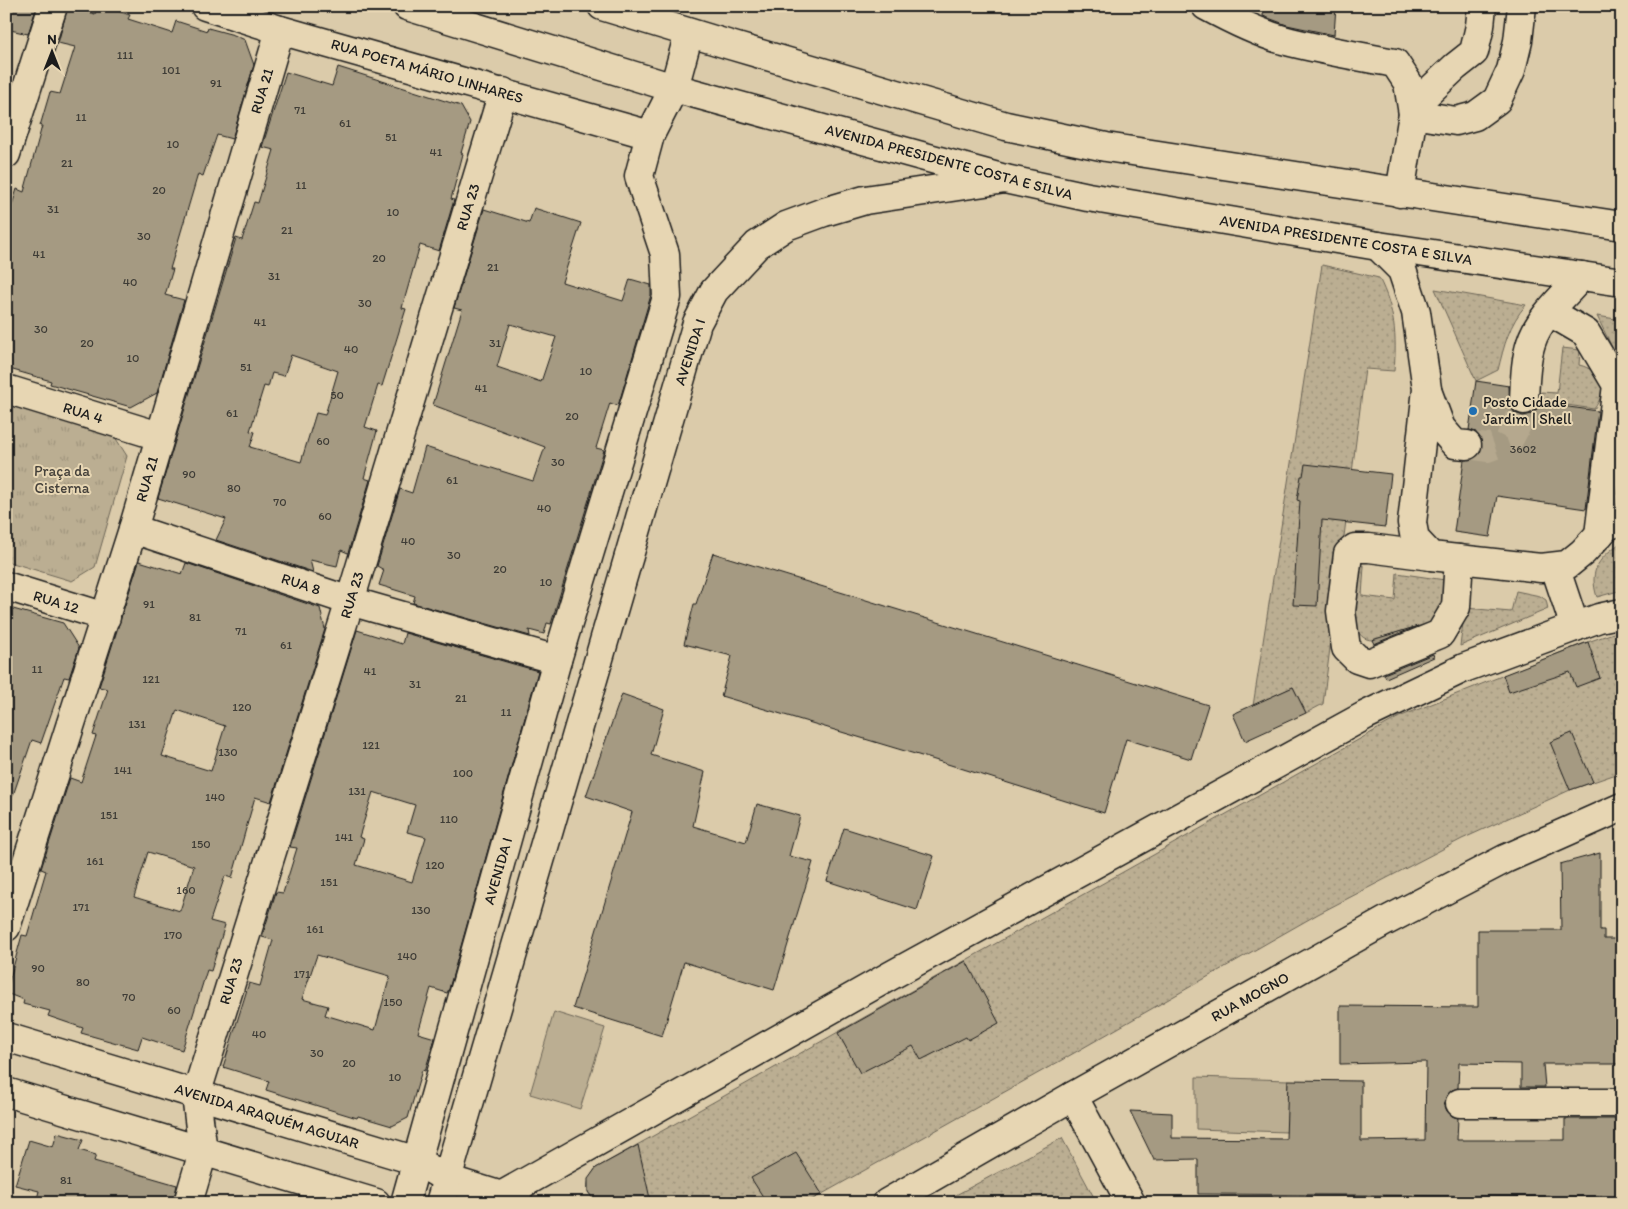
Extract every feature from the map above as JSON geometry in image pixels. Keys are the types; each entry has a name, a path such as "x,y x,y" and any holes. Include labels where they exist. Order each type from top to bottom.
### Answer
{"street":[{"path":"6,154 53,6"},
{"name":"RUA POETA MÁRIO LINHARES","path":"205,6 280,30 650,135"},
{"name":"AVENIDA PRESIDENTE COSTA E SILVA","path":"407,6 674,88 1005,180 1088,197 1378,246 1622,282"},
{"path":"602,6 1006,126 1106,147 1622,226"},
{"path":"1206,6 1227,18 1281,39 1395,63 1408,83 1412,114 1400,193"},
{"path":"1412,114 1421,99 1474,52 1482,6"},
{"path":"1412,114 1456,121 1475,116 1497,100 1512,63 1518,41 1522,6"},
{"name":"RUA 21","path":"6,927 106,617 280,30"},
{"name":"AVENIDA I","path":"404,1203 557,660 667,297 665,254 639,176 650,135 674,88 689,33"},
{"name":"RUA 23","path":"196,1095 350,601 503,92"},
{"name":"AVENIDA I","path":"444,1191 697,323 714,291 757,245 786,226 865,200 1005,180"},
{"path":"1378,246 1402,270 1416,312 1426,389 1412,522 1415,539 1431,556"},
{"path":"1524,400 1526,366 1531,342 1543,319 1582,276"},
{"path":"1459,559 1456,607 1440,634 1369,663 1357,660 1346,648 1341,611 1348,554 1355,548 1369,548 1541,568 1555,567 1568,565 1611,527 1617,385 1586,333 1550,312"},
{"name":"RUA 4","path":"6,389 159,436"},
{"path":"1426,389 1441,428 1454,444 1467,445"},
{"name":"RUA 8","path":"132,529 350,601 557,660"},
{"path":"593,540 630,551"},
{"path":"1555,567 1575,627"},
{"name":"RUA 12","path":"6,586 106,617"},
{"path":"513,1199 899,971 1366,715 1464,668 1599,618 1622,612"},
{"name":"RUA MOGNO","path":"887,1203 1073,1096 1392,918 1505,859 1622,807"},
{"name":"AVENIDA ARAQUÉM AGUIAR","path":"6,1036 417,1161 444,1191 513,1199"},
{"path":"188,1203 203,1152 196,1095"},
{"path":"1073,1096 1131,1203"},
{"path":"8,1099 203,1152 376,1203"},
{"path":"1460,1102 1622,1104"}],"green space":[{"path":"1322,265 1379,278 1392,312 1395,358 1394,371 1365,369 1323,704 1306,713 1293,687 1253,706"},
{"path":"1435,289 1526,305 1511,328 1498,370 1476,381"},
{"path":"1597,316 1622,320 1622,368"},
{"path":"1562,348 1580,350 1579,365 1593,371 1598,376 1601,395 1594,409 1541,401 1541,392 1557,393"},
{"name":"Praça da Cisterna","path":"6,403 113,434 127,456 95,567 72,581 6,561"},
{"path":"1622,542 1622,590 1597,597 1594,579 1595,571 1602,559"},
{"path":"1354,565 1364,566 1362,596 1395,600 1397,573 1445,580 1443,606 1432,622 1373,640 1366,639 1359,634 1355,625"},
{"path":"1516,591 1540,596 1546,600 1548,609 1460,646 1465,608 1511,612"},
{"path":"1619,631 1622,632 1622,772 1570,790 1462,839 1318,914 806,1203 603,1203 596,1200 589,1193 588,1183 596,1168 1399,717"},
{"path":"554,1012 605,1028 580,1109 530,1094"},
{"path":"1196,1077 1288,1080 1287,1132 1196,1129"},
{"path":"1062,1138 1097,1203 941,1203"}],"building":[{"path":"6,6 37,6 28,34 6,29"},
{"path":"68,6 95,14 97,6 102,6 130,15 128,19 172,33 176,21 207,31 208,28 234,35 245,40 254,65 232,139 217,135 203,176 198,174 170,269 173,269 165,295 184,300 157,393 131,407 50,384 51,381 6,368 6,224 17,189 24,192 50,92 60,94 75,47 58,43"},
{"path":"1264,6 1336,6 1334,35 1287,25 1263,16"},
{"path":"338,67 461,106 470,122 451,199 454,200 439,251 420,245 402,308 406,309 382,386 378,385 365,427 377,431 364,478 370,480 348,553 341,550 337,566 310,560 313,572 216,540 226,519 158,498 236,238 242,240 254,202 258,203 274,150 262,147 286,72 332,86","holes":["291,355 338,371 325,415 316,413 301,462 250,447 255,432 250,431 264,386 268,387 272,373 284,376"]},
{"path":"534,208 581,223 562,282 623,301 630,279 651,285 651,295 618,406 610,403 596,448 604,450 551,624 547,623 544,634 529,630 530,636 413,603 415,596 379,585 384,570 377,566 400,489 412,493 425,447 533,481 545,447 433,405 462,310 454,308 484,209 529,223","holes":["510,324 556,337 541,382 497,367"]},
{"path":"1476,381 1509,386 1510,407 1515,413 1523,416 1532,414 1537,409 1539,403 1598,411 1586,509 1497,496 1490,537 1454,532 1464,460 1474,459 1480,454 1482,447 1481,438 1476,432 1469,430"},
{"path":"1305,464 1391,474 1385,527 1322,520 1317,606 1293,605 1300,501 1297,500"},
{"path":"713,553 1208,705 1191,759 1126,739 1104,813 721,696 732,656 684,644 694,604 696,604"},
{"path":"139,561 182,574 186,563 320,608 325,629 271,802 255,797 232,878 225,876 210,921 225,925 211,971 207,970 182,1050 142,1037 138,1049 81,1033 83,1028 48,1016 50,1011 23,1004 24,1000 6,993 22,935 27,936 46,871 41,869 70,778 81,782 96,736 93,735 108,689 99,687","holes":["177,710 225,726 211,771 162,756","148,852 194,866 180,911 134,897"]},
{"path":"6,607 63,623 79,648 69,678 64,677 41,743 32,740 10,804 6,803"},
{"path":"1418,626 1374,644 1372,640"},
{"path":"357,630 402,644 405,633 538,671 449,989 447,993 431,988 418,1033 435,1038 425,1071 422,1070 408,1118 392,1126 358,1116 357,1118 266,1090 269,1081 223,1067 249,983 260,986 273,940 262,937 276,892 283,893 297,848 290,847","holes":["373,792 415,805 407,832 426,837 412,882 356,865 364,839 359,837","317,955 390,976 375,1030 325,1015 328,1006 302,999"]},
{"path":"1588,642 1600,678 1576,687 1570,672 1509,692 1503,675"},
{"path":"1433,654 1434,657 1386,678 1384,674"},
{"path":"1293,687 1306,713 1245,741 1233,714"},
{"path":"622,694 664,709 651,755 705,772 693,826 746,842 757,804 800,816 789,856 813,862 774,990 684,962 662,1036 573,1008 632,812 586,796"},
{"path":"1572,733 1593,782 1570,790 1550,742"},
{"path":"844,828 934,856 917,910 827,881"},
{"path":"1600,853 1600,930 1604,930 1604,939 1622,939 1622,1064 1543,1064 1545,1087 1521,1087 1521,1064 1459,1063 1458,1088 1452,1090 1447,1095 1444,1103 1447,1111 1452,1116 1458,1118 1457,1140 1565,1140 1565,1119 1622,1119 1622,1197 1198,1194 1198,1159 1154,1160 1130,1111 1172,1113 1172,1138 1286,1139 1288,1080 1361,1081 1361,1141 1425,1140 1426,1062 1340,1064 1340,1006 1478,1007 1478,930 1561,930 1560,864"},
{"path":"966,961 999,1023 968,1040 966,1037 921,1060 913,1046 860,1073 838,1033"},
{"path":"57,1133 83,1140 79,1150 96,1155 94,1161 177,1185 173,1203 36,1203 39,1191 15,1185 29,1140 53,1147"},
{"path":"638,1145 651,1203 603,1203 594,1200 588,1192 588,1179 596,1168"},
{"path":"796,1153 822,1194 806,1203 767,1203 751,1178"}],"tunnel":[{"path":"1467,445 1487,448 1509,440 1516,427 1524,400"}],"place":[{"name":"Posto Cidade Jardim | Shell","path":"1473,411"}]}
